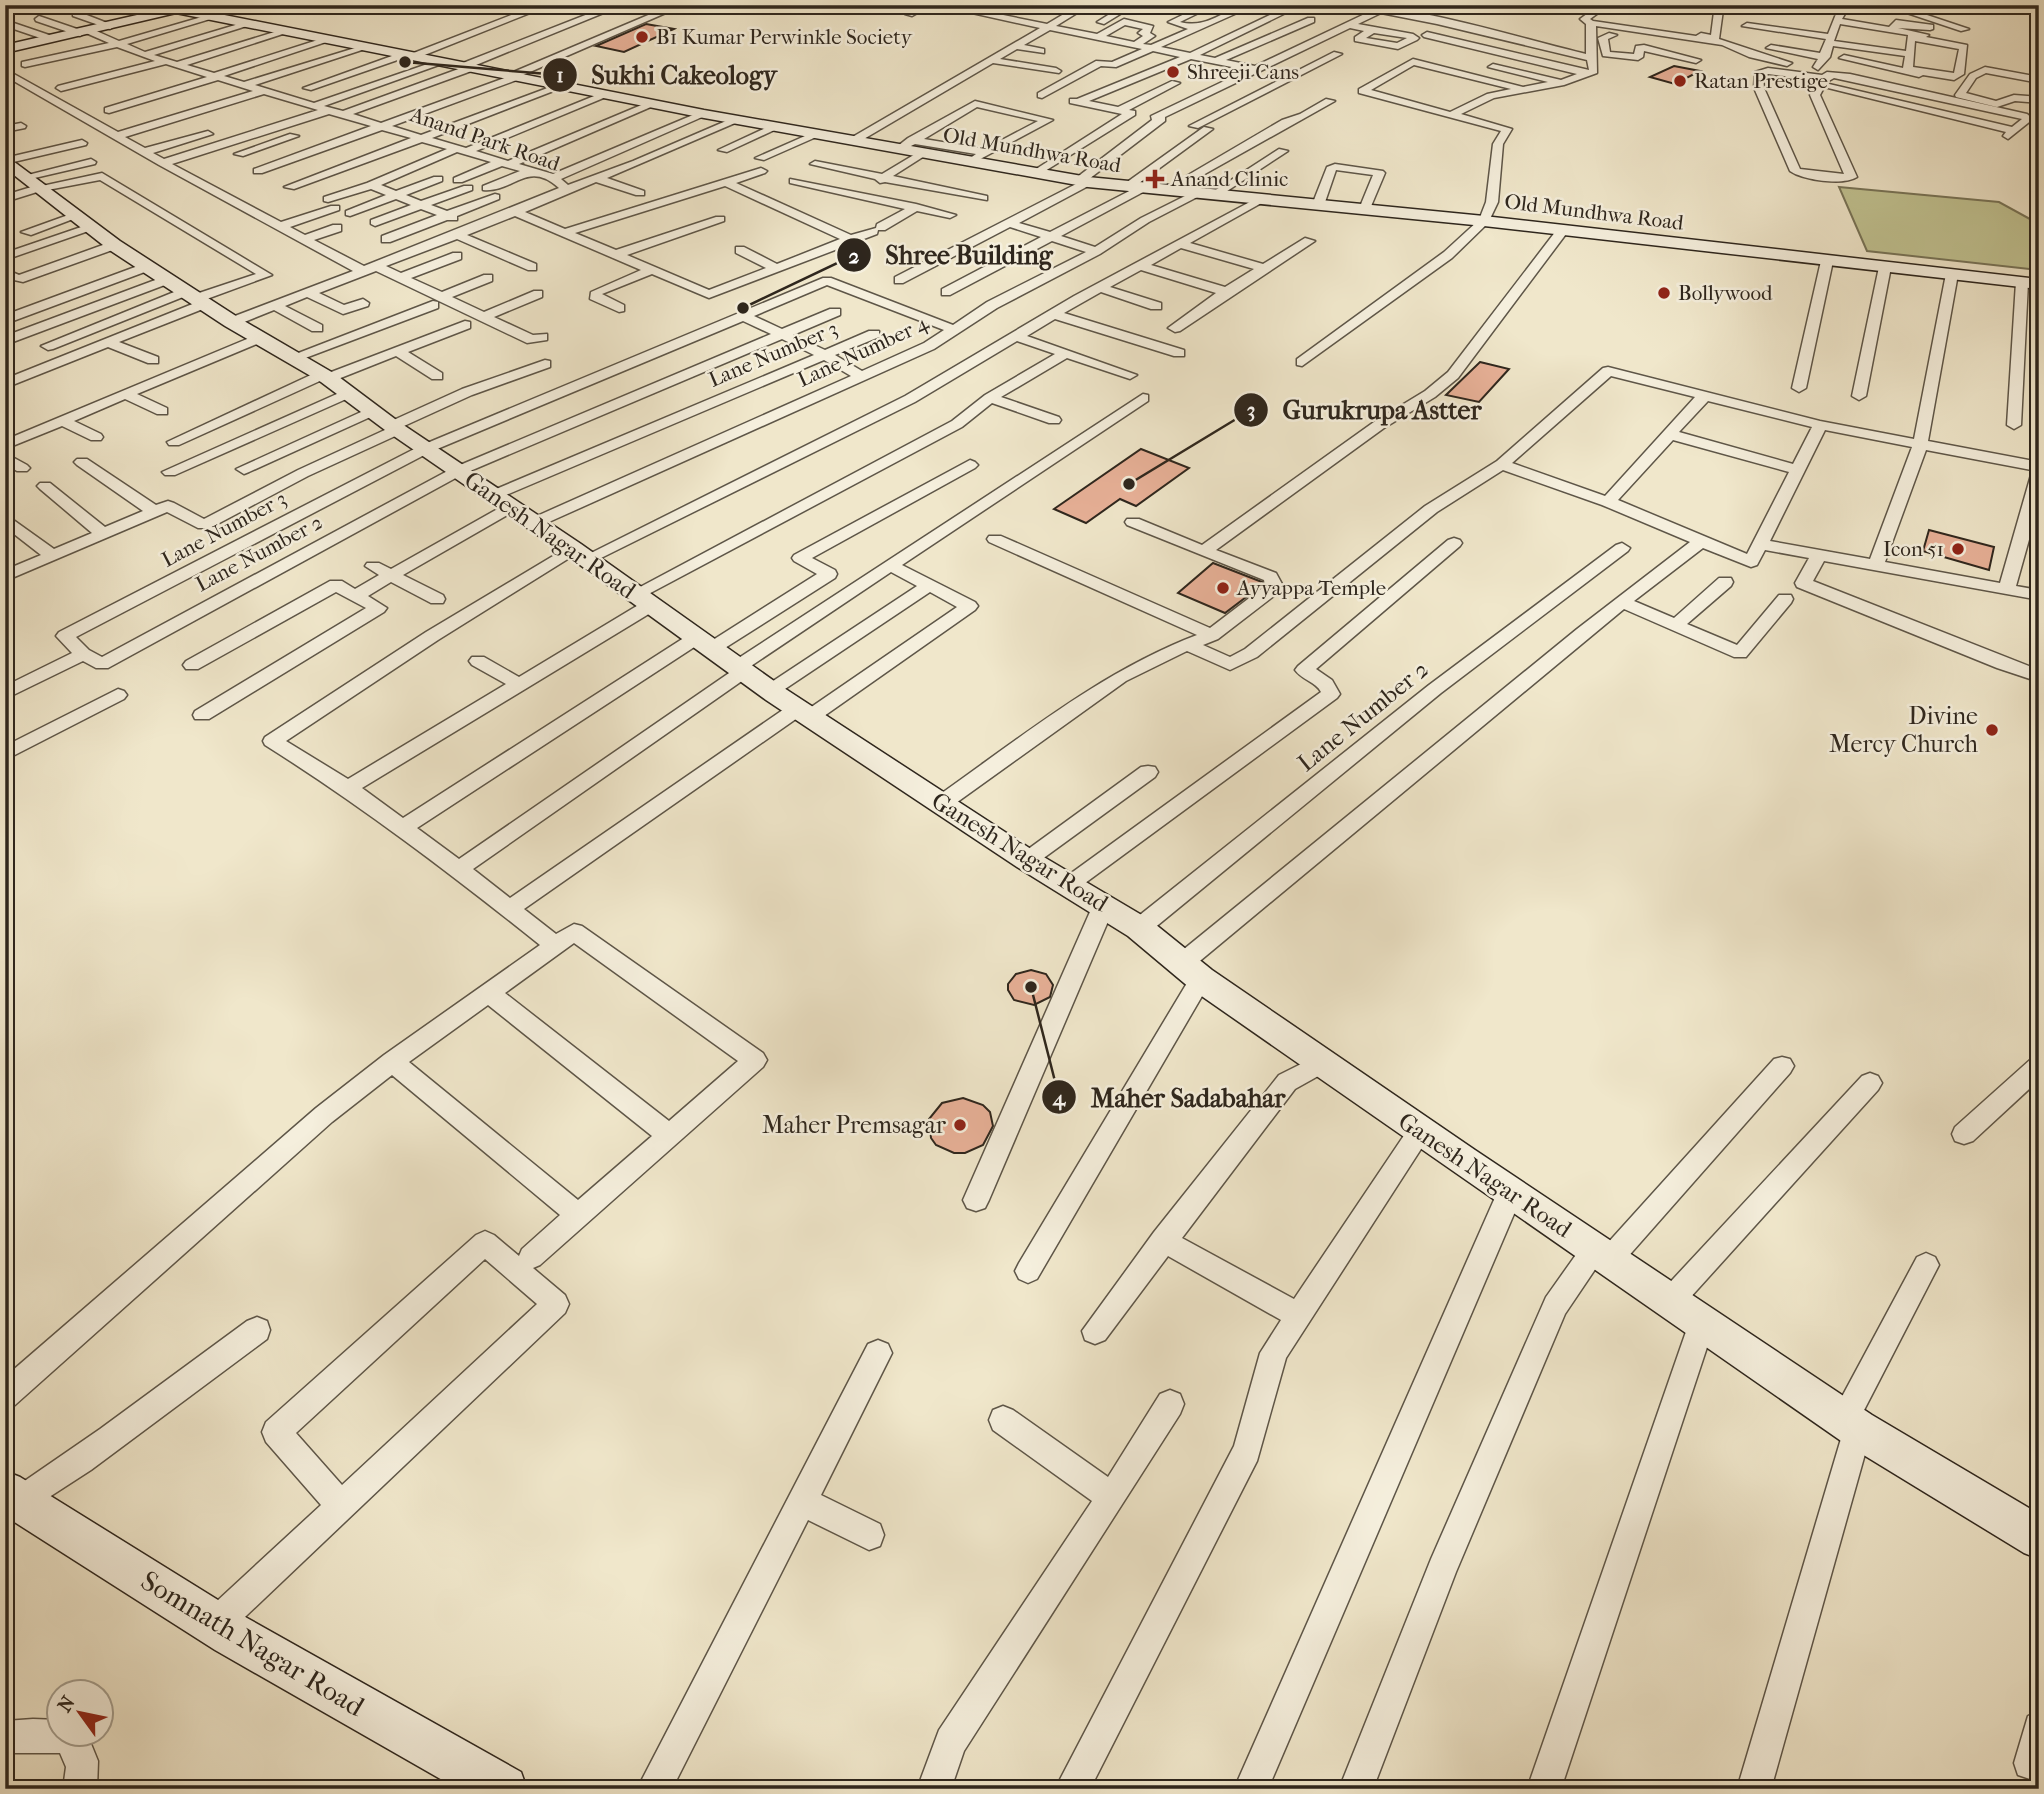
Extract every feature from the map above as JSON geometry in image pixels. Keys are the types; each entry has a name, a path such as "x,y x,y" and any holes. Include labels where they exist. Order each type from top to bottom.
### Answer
{"highway":[{"path":"2018,5 2039,10"}],"street":[{"name":"Old Mundhwa Road","path":"154,5 704,114 858,141 911,147 971,161 1084,181 1484,221 2039,284"},
{"path":"207,17 236,5"},
{"path":"25,64 117,44 253,5"},
{"path":"300,85 410,55 546,5"},
{"path":"328,124 558,27 619,5"},
{"path":"558,27 585,32 656,5"},
{"path":"258,172 517,76 680,5"},
{"path":"909,14 928,5"},
{"path":"940,5 1137,43 1254,69"},
{"path":"966,10 976,5"},
{"path":"972,24 1010,5"},
{"path":"838,152 1048,25 1086,5"},
{"path":"1085,33 1131,5"},
{"path":"1197,29 1172,22 1211,5"},
{"path":"1125,111 1042,95 1100,63 1113,65 1251,5"},
{"path":"1350,5 1437,21 1591,58"},
{"path":"1605,5 1584,19 1615,31 1698,44 1729,57 1749,53"},
{"path":"1592,22 1618,5"},
{"path":"1592,22 1715,38 1719,10 1693,5"},
{"path":"1798,5 1842,13 1893,28"},
{"path":"1886,5 1964,29"},
{"path":"1067,100 1194,55 1296,6"},
{"path":"9,48 90,34 174,10"},
{"path":"946,292 1051,237 1134,188 1208,129 1155,118 1379,11"},
{"path":"1017,20 1029,13"},
{"path":"1696,60 1644,48 1639,48 1638,57 1606,54 1603,38 1615,31 1724,43 1822,76 2011,133 2028,119 1850,77 1822,76 1768,71 1758,74 1759,88 1796,171 1827,177 1851,177 1815,95 1822,76 1830,40 1842,13"},
{"path":"76,14 111,26"},
{"name":"Anand Park Road","path":"39,19 197,71 385,125 554,178 566,188 477,228 232,322"},
{"path":"1219,61 1311,20"},
{"path":"1100,36 1124,22 1150,28 1143,33 1150,36 1137,43"},
{"path":"1589,72 1592,22"},
{"path":"5,23 52,39"},
{"path":"67,75 146,55 245,25"},
{"path":"1351,26 1410,36 1413,38 1400,46 1358,39 1372,30"},
{"path":"1747,26 1830,40 1845,46 1910,54"},
{"path":"61,88 138,68 172,63 284,32"},
{"path":"9,48 90,34"},
{"path":"1427,35 1589,72"},
{"path":"1845,46 1841,54 1844,56 1908,69 1956,76 1964,47 1911,37 1908,69"},
{"path":"197,71 108,104 216,76 327,40"},
{"path":"1312,41 1349,50"},
{"path":"214,92 272,77 365,46"},
{"path":"1013,46 1041,51"},
{"path":"1771,48 1969,84"},
{"path":"41,70 131,50"},
{"path":"899,280 1084,181 1177,123 1337,54"},
{"path":"1399,59 1528,91"},
{"path":"989,60 1056,71"},
{"path":"279,111 445,61"},
{"path":"1302,362 1448,255 1484,221 1492,202 1498,144 1507,129 1363,93 1413,62"},
{"path":"1479,63 1564,82"},
{"path":"81,93 152,76 138,68"},
{"path":"2039,80 1985,70 1973,76 1960,95 1997,104 2014,98 2039,100"},
{"path":"5,72 163,163 365,272"},
{"path":"1451,115 1486,98 1564,82 1589,72"},
{"path":"272,77 324,92"},
{"path":"1037,173 1125,111 1175,83"},
{"path":"290,187 564,85"},
{"path":"117,136 263,90"},
{"path":"280,226 370,185 608,94"},
{"path":"238,111 283,97"},
{"path":"1167,191 1286,121 1304,116 1330,101"},
{"path":"458,180 655,103"},
{"path":"859,195 885,176 911,147 975,104 1048,120 971,161"},
{"path":"163,163 330,110"},
{"path":"554,178 704,114"},
{"path":"566,188 638,163 737,120"},
{"path":"723,150 776,127"},
{"path":"146,151 216,131"},
{"path":"239,154 304,132"},
{"path":"760,158 818,134"},
{"path":"5,199 18,168 82,143"},
{"path":"911,147 987,153"},
{"path":"1214,195 1283,151"},
{"path":"818,161 983,198"},
{"path":"18,168 91,162"},
{"path":"638,163 652,168"},
{"path":"1318,205 1328,176 1335,167 1379,173 1365,209"},
{"path":"5,274 19,279 266,275 102,176 18,168"},
{"name":"Ganesh Nagar Road","path":"18,168 83,222 162,277 332,382 580,554 770,691 1027,860 1139,928 1191,972 1420,1132 1851,1424 2039,1538"},
{"path":"386,239 449,216 531,171"},
{"path":"564,233 761,171"},
{"path":"596,178 640,193"},
{"path":"350,213 438,180"},
{"path":"794,181 950,215"},
{"path":"725,182 849,239"},
{"path":"370,185 477,228"},
{"path":"375,222 468,192 433,210"},
{"name":"Lane Number 4","path":"513,508 862,377 929,346 992,304 1096,251 1145,220 1197,194"},
{"path":"554,944 459,869 348,788 272,741 432,636 580,554 910,399 1054,314 1261,199"},
{"path":"515,212 709,294 877,229 916,207"},
{"path":"615,254 720,219"},
{"path":"27,232 83,222"},
{"path":"6,257 83,222"},
{"path":"1008,223 1096,251"},
{"path":"305,239 337,228"},
{"path":"1204,551 1379,425 1430,394 1453,375 1563,230"},
{"path":"458,235 532,267"},
{"path":"1175,328 1226,292 1309,241"},
{"path":"1181,244 1266,269"},
{"path":"740,250 776,268"},
{"path":"400,278 457,256"},
{"path":"1799,388 1827,261"},
{"path":"1142,266 1226,292"},
{"path":"378,267 437,301 483,317 531,341 542,337"},
{"path":"1859,396 1885,267"},
{"path":"619,308 595,296 597,292 652,270"},
{"path":"1876,565 1920,446 1952,274"},
{"path":"61,276 162,277"},
{"path":"5,320 36,308 162,277"},
{"path":"5,341 162,277"},
{"path":"5,384 106,342 162,277"},
{"path":"48,346 162,277"},
{"path":"295,357 488,278"},
{"path":"425,449 827,281 956,330"},
{"path":"2014,425 2022,282"},
{"path":"1100,288 1156,306"},
{"path":"309,293 343,310 363,303"},
{"path":"483,317 538,294"},
{"path":"5,305 19,300 36,308"},
{"path":"276,306 317,328"},
{"path":"458,471 835,312"},
{"path":"1054,314 1180,353"},
{"path":"746,317 825,355 862,377"},
{"path":"170,472 332,382 397,351 465,325"},
{"name":"Lane Number 3","path":"513,508 825,355 874,334"},
{"path":"1018,337 1130,374"},
{"path":"5,445 259,338"},
{"path":"106,342 153,359"},
{"path":"397,351 437,376"},
{"path":"348,788 519,684 643,600 957,424 990,398 1066,353"},
{"path":"244,469 388,422 545,364"},
{"path":"1189,645 1230,664 1251,653 1431,509 1502,464 1608,371 1820,425 2039,467"},
{"path":"174,442 332,382"},
{"path":"125,394 162,411"},
{"path":"1608,502 1704,396"},
{"path":"990,398 1054,420"},
{"path":"459,869 890,565 1143,398"},
{"path":"63,421 96,437"},
{"path":"5,576 169,506 204,525 303,473 388,422"},
{"path":"1502,464 1608,502 1751,562 1820,425"},
{"path":"1669,434 1797,470"},
{"name":"Lane Number 3","path":"83,654 65,636 425,449"},
{"path":"5,457 22,468"},
{"path":"82,462 155,512"},
{"path":"402,828 704,643 829,574 800,558 970,466"},
{"name":"Lane Number 2","path":"83,654 102,664 458,471"},
{"path":"2007,589 2039,475"},
{"path":"45,486 104,534"},
{"path":"355,596 513,508"},
{"path":"5,519 53,556"},
{"path":"942,803 1120,677 1160,655 1212,635 1273,588 1274,584 1262,574 1133,522"},
{"path":"1014,526 995,539 1212,635"},
{"path":"1028,1271 1191,972 1583,633 1701,541"},
{"path":"1070,884 1331,694 1326,684 1304,670 1454,543"},
{"path":"1759,544 2039,595"},
{"name":"Lane Number 2","path":"1139,928 1435,690 1622,548"},
{"path":"1819,555 1803,583 1998,663 2039,676"},
{"path":"509,909 969,606 890,565"},
{"path":"373,566 438,599"},
{"path":"1676,625 1725,582"},
{"path":"192,665 336,585 378,608 202,715"},
{"path":"770,691 929,585"},
{"path":"1624,603 1740,653 1785,599"},
{"path":"5,693 83,654"},
{"path":"478,661 519,684"},
{"path":"5,754 118,695"},
{"path":"1027,860 1148,772"},
{"path":"976,1200 1104,905"},
{"path":"5,1395 324,1115 392,1062 574,932 755,1060 531,1257"},
{"path":"489,993 669,1135"},
{"path":"392,1062 580,1216"},
{"path":"1095,1331 1287,1082 1321,1063"},
{"path":"1356,1789 1441,1570 1555,1306 1782,1066"},
{"path":"1964,1134 2039,1066"},
{"path":"1670,1301 1870,1083"},
{"path":"1072,1789 1247,1451 1274,1353 1420,1132"},
{"path":"1251,1789 1510,1193"},
{"path":"1163,1240 1299,1316"},
{"path":"215,1624 556,1304 485,1242 276,1432 341,1505"},
{"path":"1754,1789 1851,1424 1927,1265"},
{"path":"1544,1789 1702,1323"},
{"path":"13,1496 75,1465 113,1434 257,1330"},
{"path":"654,1789 878,1353"},
{"path":"934,1789 951,1742 1170,1404"},
{"path":"1003,1420 1112,1497"},
{"name":"Somnath Nagar Road","path":"13,1496 215,1624 504,1789"},
{"path":"802,1501 869,1535"},
{"path":"2030,1763 2039,1727"},
{"path":"5,1737 68,1737 79,1748 85,1769 80,1789"}],"green space":[{"path":"1839,187 1999,202 2039,224 2039,270 1867,251"}],"building":[{"name":"B1 Kumar Perwinkle Society","path":"646,24 674,29 624,52 596,46"},
{"path":"1674,66 1700,71 1675,84 1650,77"},
{"path":"1480,362 1509,369 1479,402 1446,395"},
{"path":"1141,449 1189,468 1136,506 1120,499 1086,523 1054,509"},
{"name":"Icon 51","path":"1929,530 1994,547 1989,570 1923,551"},
{"name":"Ayyappa Temple","path":"1213,563 1262,582 1262,585 1225,613 1178,593"},
{"path":"1031,970 1046,974 1053,985 1050,997 1034,1005 1014,1000 1008,990 1008,984 1016,974"},
{"name":"Maher Premsagar","path":"963,1098 983,1105 990,1112 993,1126 983,1145 965,1153 954,1153 936,1145 931,1138 929,1119 942,1103"}],"place":[{"name":"B1 Kumar Perwinkle Society","path":"642,37"},
{"name":"Sukhi Cakeology","path":"405,62"},
{"name":"Shreeji Cans","path":"1173,72"},
{"name":"Ratan Prestige","path":"1680,81"},
{"name":"Anand Clinic","path":"1155,179"},
{"name":"Bollywood","path":"1664,293"},
{"name":"Shree Building","path":"743,308"},
{"name":"Gurukrupa Astter","path":"1129,484"},
{"name":"Icon 51","path":"1958,549"},
{"name":"Ayyappa Temple","path":"1223,588"},
{"name":"Divine Mercy Church","path":"1992,730"},
{"name":"Maher Sadabahar","path":"1031,987"},
{"name":"Maher Premsagar","path":"960,1125"}]}
